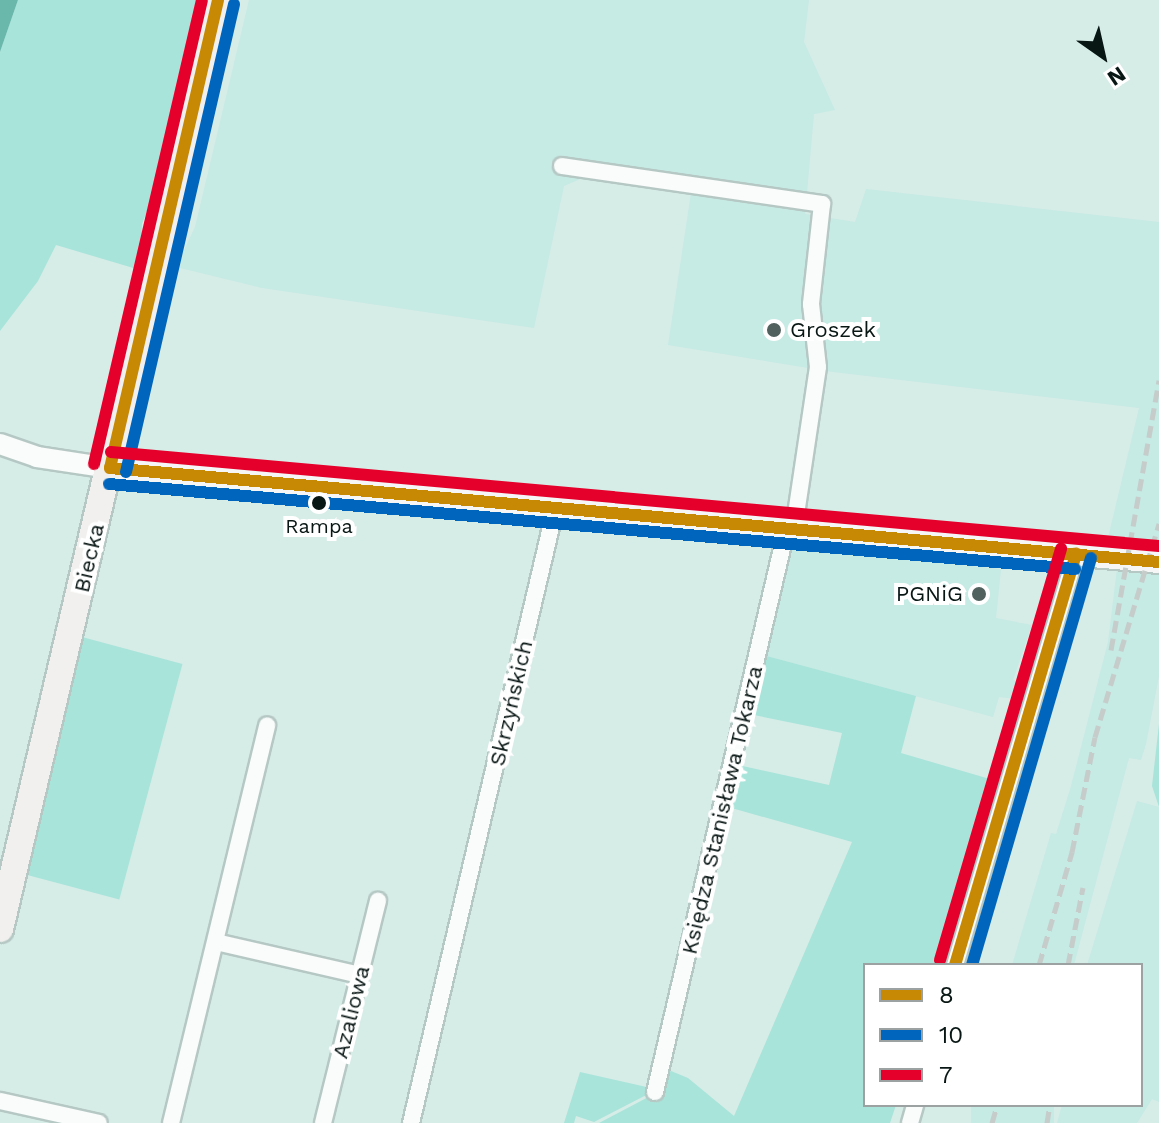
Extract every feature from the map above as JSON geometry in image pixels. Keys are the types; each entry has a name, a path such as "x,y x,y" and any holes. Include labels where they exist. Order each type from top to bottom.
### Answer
{"main road":[{"name":"Biecka","path":"0,929 218,0"},
{"path":"110,468 1159,562"}],"street":[{"name":"Księdza Stanisława Tokarza","path":"562,166 822,204 811,304 818,367 790,528 655,1092"},
{"path":"0,444 37,457 110,468"},
{"name":"Skrzyńskich","path":"411,1123 556,506"},
{"path":"956,963 1076,553"},
{"path":"171,1123 267,725"},
{"name":"Azaliowa","path":"323,1123 378,901"},
{"path":"216,942 360,975"},
{"path":"0,1101 99,1123"}],"shaded area":[{"path":"0,0 18,0 0,52"},
{"path":"18,0 202,0 170,151 142,224 140,270 56,245 38,281 0,331 0,52"},
{"path":"249,0 809,0 804,42 835,110 814,114 805,214 855,222 866,189 1159,222 1159,676 1146,744 1141,760 1129,758 1075,963 1013,963 1051,833 1056,834 1071,786 1108,642 1120,544 1107,542 1139,408 833,372 668,345 691,193 580,179 564,186 534,328 262,288 176,267 195,227"},
{"path":"789,548 1001,569 996,618 1032,625 1013,680 1018,681 1016,699 999,697 993,717 763,655"},
{"path":"82,637 182,664 119,900 19,873"},
{"path":"763,655 916,696 901,753 1000,782 939,963 863,963 863,1107 895,1107 890,1123 599,1123 656,1093 664,1074 671,1071 688,1078 734,1116 852,842 728,807 738,765 829,785 842,733 749,714"},
{"path":"1159,724 1159,807 1152,786"},
{"path":"1137,801 1159,807 1159,1102 1152,1099 1137,1123 1057,1123 1061,1107 1143,1107 1143,963 1088,963"},
{"path":"580,1072 654,1091 594,1122 576,1116 574,1123 564,1123"},
{"path":"971,1107 1054,1107 1054,1123 971,1123"}],"railway":[{"path":"1111,650 1159,380"},
{"path":"1040,963 1072,852 1095,737 1159,523"},
{"path":"1068,963 1083,887"},
{"path":"992,1123 996,1107"},
{"path":"1047,1123 1050,1107"}],"transit line":[{"name":"7","path":"94,464 202,0"},
{"name":"8","path":"110,468 218,0"},
{"name":"10","path":"126,472 234,4"},
{"name":"7","path":"111,452 1159,546"},
{"name":"8","path":"110,468 1159,562"},
{"name":"10","path":"109,484 1075,569"},
{"name":"7","path":"940,960 1061,548"},
{"name":"8","path":"956,963 1076,553"},
{"name":"10","path":"973,963 1091,558"}],"place":[{"name":"Groszek","path":"774,330"},
{"name":"Rampa","path":"319,503"},
{"name":"PGNiG","path":"979,594"}]}
